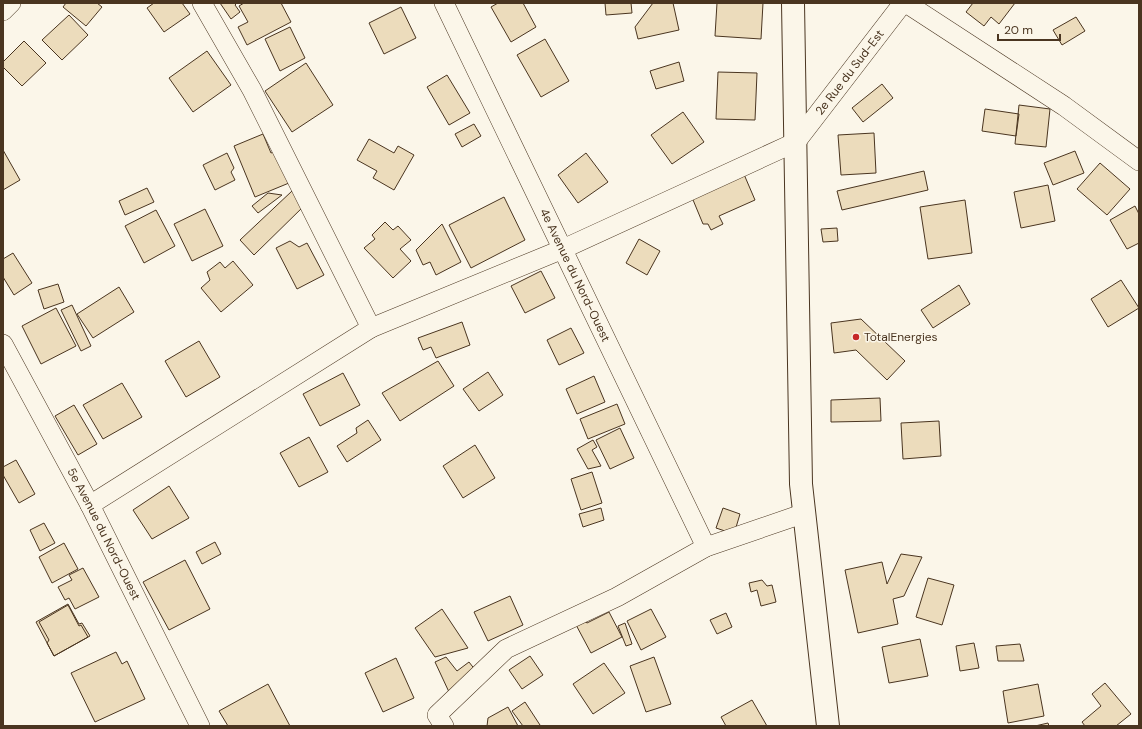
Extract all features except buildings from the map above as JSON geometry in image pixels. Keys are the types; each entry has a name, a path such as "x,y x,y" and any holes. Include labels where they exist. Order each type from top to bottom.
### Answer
{"highway":[{"path":"793,3 801,476 828,726"}],"street":[{"path":"3,11 11,3"},
{"path":"202,3 252,90 371,328"},
{"name":"4e Avenue du Nord-Ouest","path":"444,3 706,547"},
{"path":"904,3 1064,106 1139,161"},
{"name":"2e Rue du Sud-Est","path":"796,142 904,3"},
{"path":"90,505 371,328 562,249 796,142"},
{"name":"5e Avenue du Nord-Ouest","path":"3,344 90,505 200,726"},
{"path":"444,726 437,715 506,649 616,597 706,547 805,513"}],"place":[{"name":"TotalEnergies","path":"856,337"}]}
